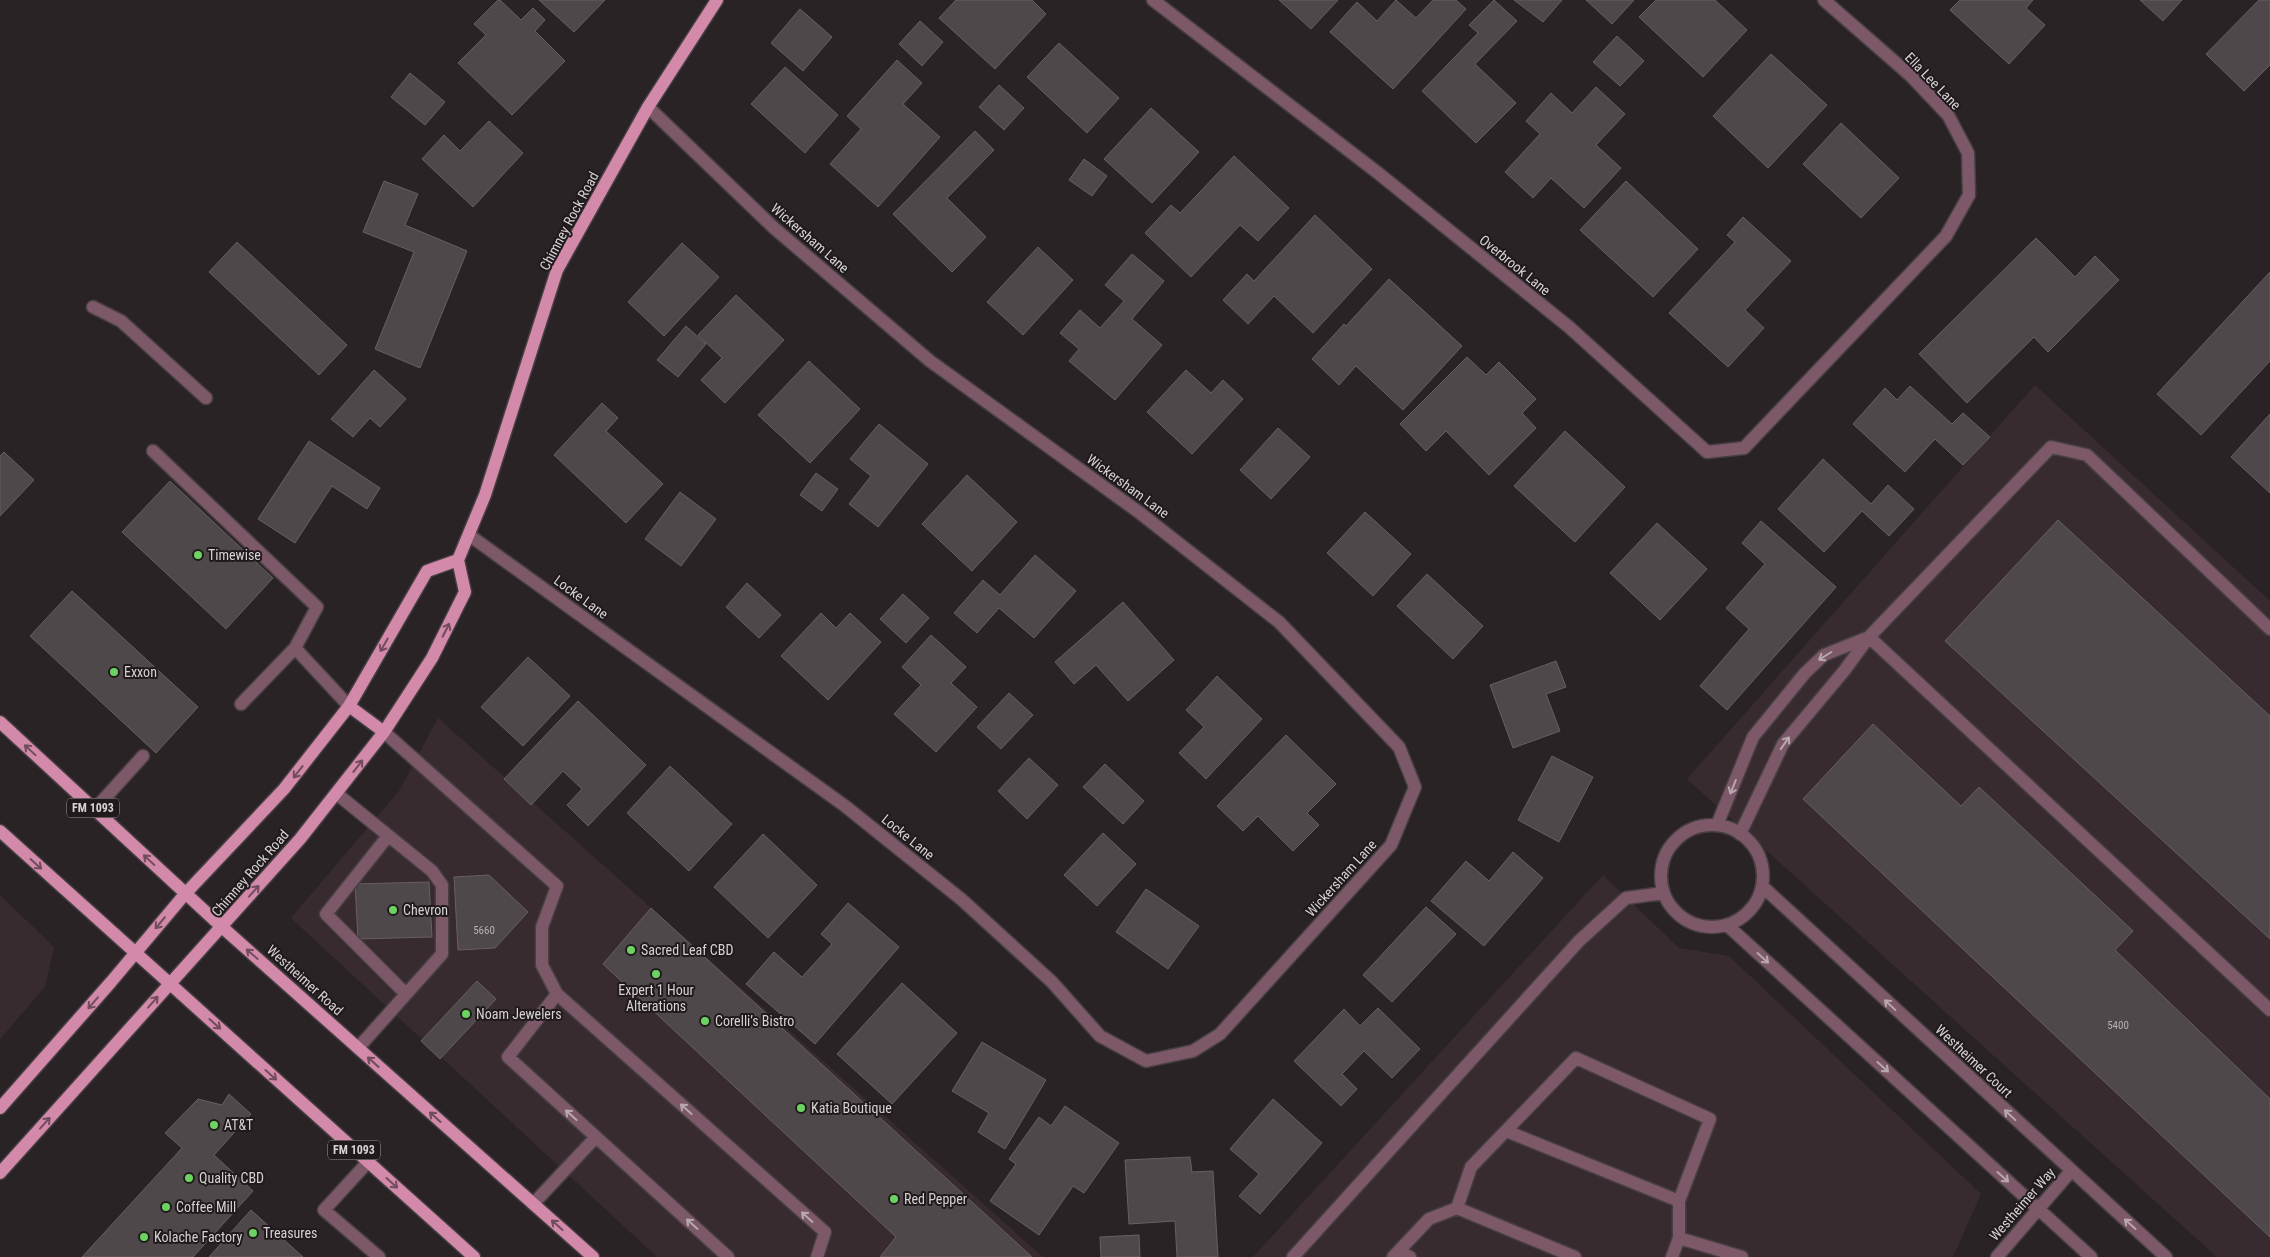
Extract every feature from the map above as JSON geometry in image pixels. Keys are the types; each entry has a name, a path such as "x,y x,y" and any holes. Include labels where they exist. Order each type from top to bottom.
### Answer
{"main road":[{"name":"Chimney Rock Road","path":"0,1173 169,983 222,927 337,794 384,732 432,658 465,592 458,560 485,495 557,270 648,108 717,0"},
{"path":"0,1108 185,894 284,789 349,706 427,571 458,560"},
{"path":"349,706 384,732"},
{"name":"Westheimer Road","path":"0,722 185,894 593,1257"},
{"name":"FM 1093","path":"0,831 474,1257"}],"street":[{"name":"Overbrook Lane","path":"1153,0 1378,173 1569,328 1707,452 1744,448 1843,344"},
{"name":"Ella Lee Lane","path":"1824,0 1911,76 1948,114 1968,154 1969,195 1946,236 1843,344"},
{"name":"Wickersham Lane","path":"648,108 774,228 930,361 1140,513 1279,622 1399,747 1415,787 1391,845 1303,942"},
{"path":"93,306 121,321 206,398"},
{"path":"1740,834 1783,744 1844,672 1869,637 2051,447 2087,455 2270,629"},
{"path":"153,451 317,607 295,648 241,704"},
{"name":"Locke Lane","path":"469,535 845,806 961,899 1052,982 1100,1036 1146,1061 1192,1051 1220,1034 1303,942"},
{"path":"1717,825 1753,737 1805,673 1824,655 1869,637"},
{"path":"1869,637 2270,1010"},
{"path":"295,648 349,706"},
{"path":"384,732 557,886 542,927 542,965 557,994 825,1232 817,1257"},
{"path":"95,809 142,756"},
{"path":"337,794 432,871 442,885 442,954 358,1048"},
{"path":"1717,825 1740,834 1751,844 1759,857 1763,871 1762,886 1758,899 1740,919 1727,925 1711,927 1696,925 1677,912 1664,892 1661,876 1664,859 1672,844 1685,833 1700,826 1717,825"},
{"path":"388,836 326,914 406,994"},
{"name":"Westheimer Court","path":"1762,886 2166,1257"},
{"path":"1293,1257 1579,941 1626,898 1664,892"},
{"path":"1727,925 2091,1257"},
{"path":"557,994 508,1057 728,1257"},
{"path":"1456,1208 1472,1166 1576,1058 1710,1119 1679,1201 1679,1238 1672,1257"},
{"path":"1506,1131 1679,1201"},
{"path":"533,1204 596,1137"},
{"path":"368,1162 324,1210 379,1257"},
{"name":"Westheimer Way","path":"1997,1257 2071,1171"},
{"path":"1401,1255 1429,1219 1456,1208 1570,1256"},
{"path":"1679,1238 1737,1256"}],"shaded area":[{"path":"2035,385 2270,601 2270,1257 2217,1257 1687,779"},
{"path":"438,718 1043,1257 657,1257 291,918 399,791"},
{"path":"1603,875 1679,948 1729,956 1981,1194 1953,1257 1253,1257"},
{"path":"0,895 54,947 45,987 0,1039"}],"building":[{"path":"498,0 521,20 533,8 545,20 535,31 565,61 512,115 458,63 486,35 474,24"},
{"path":"539,0 605,0 574,32"},
{"path":"956,0 1032,0 1046,14 995,69 939,18"},
{"path":"1279,0 1338,0 1311,29"},
{"path":"1396,0 1416,18 1433,0 1456,0 1466,9 1393,89 1330,32 1357,2 1377,21"},
{"path":"1494,0 1517,21 1475,64 1516,103 1476,143 1422,91 1478,33 1469,25"},
{"path":"1514,0 1562,0 1543,22"},
{"path":"1586,0 1634,0 1612,24"},
{"path":"1656,0 1715,0 1747,30 1703,77 1639,17"},
{"path":"1960,0 2033,0 2026,8 2045,25 2009,64 1950,10"},
{"path":"2140,0 2182,0 2163,21"},
{"path":"2259,0 2270,0 2270,65 2244,91 2206,54"},
{"path":"800,9 832,37 803,71 771,43"},
{"path":"920,21 943,42 922,66 899,44"},
{"path":"1617,36 1644,61 1620,86 1593,62"},
{"path":"1059,43 1119,98 1087,133 1027,77"},
{"path":"1771,54 1827,105 1768,168 1713,116"},
{"path":"897,60 922,83 903,104 940,137 878,207 830,164 861,129 847,116"},
{"path":"785,67 838,115 805,153 751,104"},
{"path":"410,73 445,102 425,125 391,97"},
{"path":"999,85 1024,108 1004,130 979,107"},
{"path":"1596,87 1625,114 1596,145 1621,168 1584,208 1551,178 1533,198 1505,172 1540,134 1526,121 1551,93 1572,113"},
{"path":"1151,108 1199,152 1152,203 1104,159"},
{"path":"489,121 523,153 473,207 422,159 444,135 460,151"},
{"path":"1841,123 1899,178 1861,218 1803,164"},
{"path":"975,131 994,150 947,198 986,237 952,272 893,214"},
{"path":"1234,156 1289,208 1258,241 1240,225 1191,277 1145,233 1171,205 1180,213"},
{"path":"1084,159 1107,176 1092,196 1069,180"},
{"path":"384,181 418,194 405,225 467,251 420,368 375,349 414,252 363,232"},
{"path":"1626,181 1698,249 1653,297 1580,230"},
{"path":"1315,215 1372,269 1313,333 1274,296 1248,324 1223,300 1247,274 1254,281"},
{"path":"1743,217 1791,261 1745,310 1764,328 1728,367 1669,313 1735,242 1727,235"},
{"path":"2036,238 2075,277 2095,256 2119,280 2048,352 2034,337 1967,403 1919,354"},
{"path":"237,242 347,345 319,375 209,272"},
{"path":"682,243 719,277 664,336 628,302"},
{"path":"1038,247 1073,280 1023,335 987,302"},
{"path":"1132,254 1164,281 1132,319 1162,345 1115,400 1069,361 1079,349 1060,333 1080,310 1100,328 1124,301 1105,285"},
{"path":"2270,272 2270,361 2201,435 2157,394"},
{"path":"1389,279 1462,346 1403,410 1356,366 1339,385 1312,359 1344,324 1346,326"},
{"path":"736,295 784,340 725,403 701,380 722,358 698,335"},
{"path":"686,326 706,344 678,377 657,360"},
{"path":"1467,357 1486,375 1499,362 1536,399 1522,413 1536,428 1489,475 1446,431 1426,451 1400,424"},
{"path":"809,361 860,409 810,463 758,415"},
{"path":"374,370 406,399 380,427 370,418 353,437 331,419"},
{"path":"1186,370 1211,393 1223,380 1243,399 1192,454 1147,412"},
{"path":"1910,386 1952,424 1963,413 1990,437 1963,465 1935,439 1905,472 1853,424 1885,388 1897,400"},
{"path":"602,403 618,418 606,431 663,484 626,523 554,455"},
{"path":"2270,414 2270,493 2231,457"},
{"path":"879,424 928,464 878,527 849,504 871,476 850,459"},
{"path":"1278,428 1310,457 1271,499 1240,470"},
{"path":"1565,431 1625,487 1575,542 1514,486"},
{"path":"309,441 380,488 367,509 332,486 295,543 258,519"},
{"path":"4,452 34,480 0,516 0,456"},
{"path":"1823,459 1871,504 1888,485 1914,509 1889,536 1862,511 1824,552 1778,509"},
{"path":"816,473 838,489 822,511 800,495"},
{"path":"967,475 1017,522 972,571 922,524"},
{"name":"Timewise","path":"170,481 273,578 226,629 122,532"},
{"path":"680,492 716,519 681,566 645,539"},
{"path":"1365,512 1411,554 1373,596 1327,553"},
{"path":"2058,520 2270,716 2270,939 1945,641"},
{"path":"1761,521 1836,587 1727,710 1700,686 1749,629 1726,608 1765,564 1742,543"},
{"path":"1657,523 1707,569 1660,620 1610,573"},
{"path":"1035,555 1076,591 1034,638 999,608 977,633 954,613 983,580 1000,595"},
{"path":"1427,574 1483,626 1453,659 1397,606"},
{"path":"747,583 781,615 759,638 726,607"},
{"name":"Exxon","path":"72,591 198,707 156,753 30,636"},
{"path":"903,594 929,618 906,643 880,619"},
{"path":"1123,602 1174,660 1128,701 1096,665 1074,684 1055,662"},
{"path":"821,613 836,628 850,613 881,642 828,700 781,656"},
{"path":"931,635 966,667 951,683 977,707 936,752 894,714 921,685 902,667"},
{"path":"528,657 570,696 523,746 481,707"},
{"path":"1556,661 1566,687 1546,694 1560,731 1513,748 1490,685"},
{"path":"1217,676 1262,719 1206,779 1179,753 1204,727 1186,710"},
{"path":"1009,693 1033,715 1001,749 977,727"},
{"path":"578,701 646,765 588,826 567,805 582,789 563,771 531,805 504,779"},
{"path":"1873,724 1961,806 1979,787 2133,931 2115,950 2270,1099 2270,1237 1803,799"},
{"path":"1286,735 1336,784 1307,813 1319,825 1293,851 1258,816 1243,831 1217,806"},
{"path":"1552,756 1593,777 1559,842 1518,820"},
{"path":"1029,758 1058,785 1027,819 998,791"},
{"path":"1105,764 1144,801 1123,824 1083,787"},
{"path":"670,766 732,824 689,871 627,813"},
{"path":"1103,833 1136,864 1097,906 1064,875"},
{"path":"763,834 817,885 768,938 714,887"},
{"path":"1513,852 1543,878 1484,946 1431,901 1466,861 1489,881"},
{"path":"489,875 528,912 495,948 458,950 454,877"},
{"name":"Chevron","path":"429,882 432,937 358,939 355,884"},
{"path":"1146,889 1199,926 1168,969 1116,932"},
{"path":"848,903 899,947 815,1044 746,984 774,952 802,977 832,944 821,934"},
{"path":"1426,907 1456,934 1392,1002 1363,975"},
{"path":"651,908 1032,1257 880,1257 896,1237 603,964"},
{"path":"477,981 496,999 440,1059 421,1041"},
{"path":"902,983 957,1033 892,1104 837,1054"},
{"path":"1378,1008 1420,1049 1392,1078 1364,1051 1342,1074 1357,1089 1341,1106 1294,1061 1344,1009 1360,1026"},
{"path":"982,1042 1046,1080 1005,1149 978,1132 989,1113 952,1091"},
{"path":"229,1094 251,1114 214,1155 253,1191 193,1257 82,1257 182,1148 165,1133 198,1099 222,1105"},
{"path":"1273,1099 1322,1143 1260,1214 1239,1196 1259,1174 1230,1149"},
{"path":"1065,1106 1119,1143 1084,1193 1073,1186 1039,1235 990,1201 1016,1164 1009,1159 1039,1117 1051,1126"},
{"path":"1190,1157 1192,1172 1213,1171 1218,1257 1177,1257 1175,1221 1129,1224 1125,1160"},
{"name":"Treasures","path":"251,1210 303,1257 209,1257"},
{"path":"1139,1235 1140,1257 1101,1257 1100,1237"}],"place":[{"name":"Timewise","path":"198,555"},
{"name":"Exxon","path":"114,672"},
{"name":"Chevron","path":"393,910"},
{"name":"Sacred Leaf CBD","path":"631,950"},
{"name":"Expert 1 Hour Alterations","path":"656,974"},
{"name":"Noam Jewelers","path":"466,1014"},
{"name":"Corelli’s Bistro","path":"705,1021"},
{"name":"Katia Boutique","path":"801,1108"},
{"name":"AT&T","path":"214,1125"},
{"name":"Quality CBD","path":"189,1178"},
{"name":"Red Pepper","path":"894,1199"},
{"name":"Coffee Mill","path":"166,1207"},
{"name":"Treasures","path":"253,1233"},
{"name":"Kolache Factory","path":"144,1237"}]}
